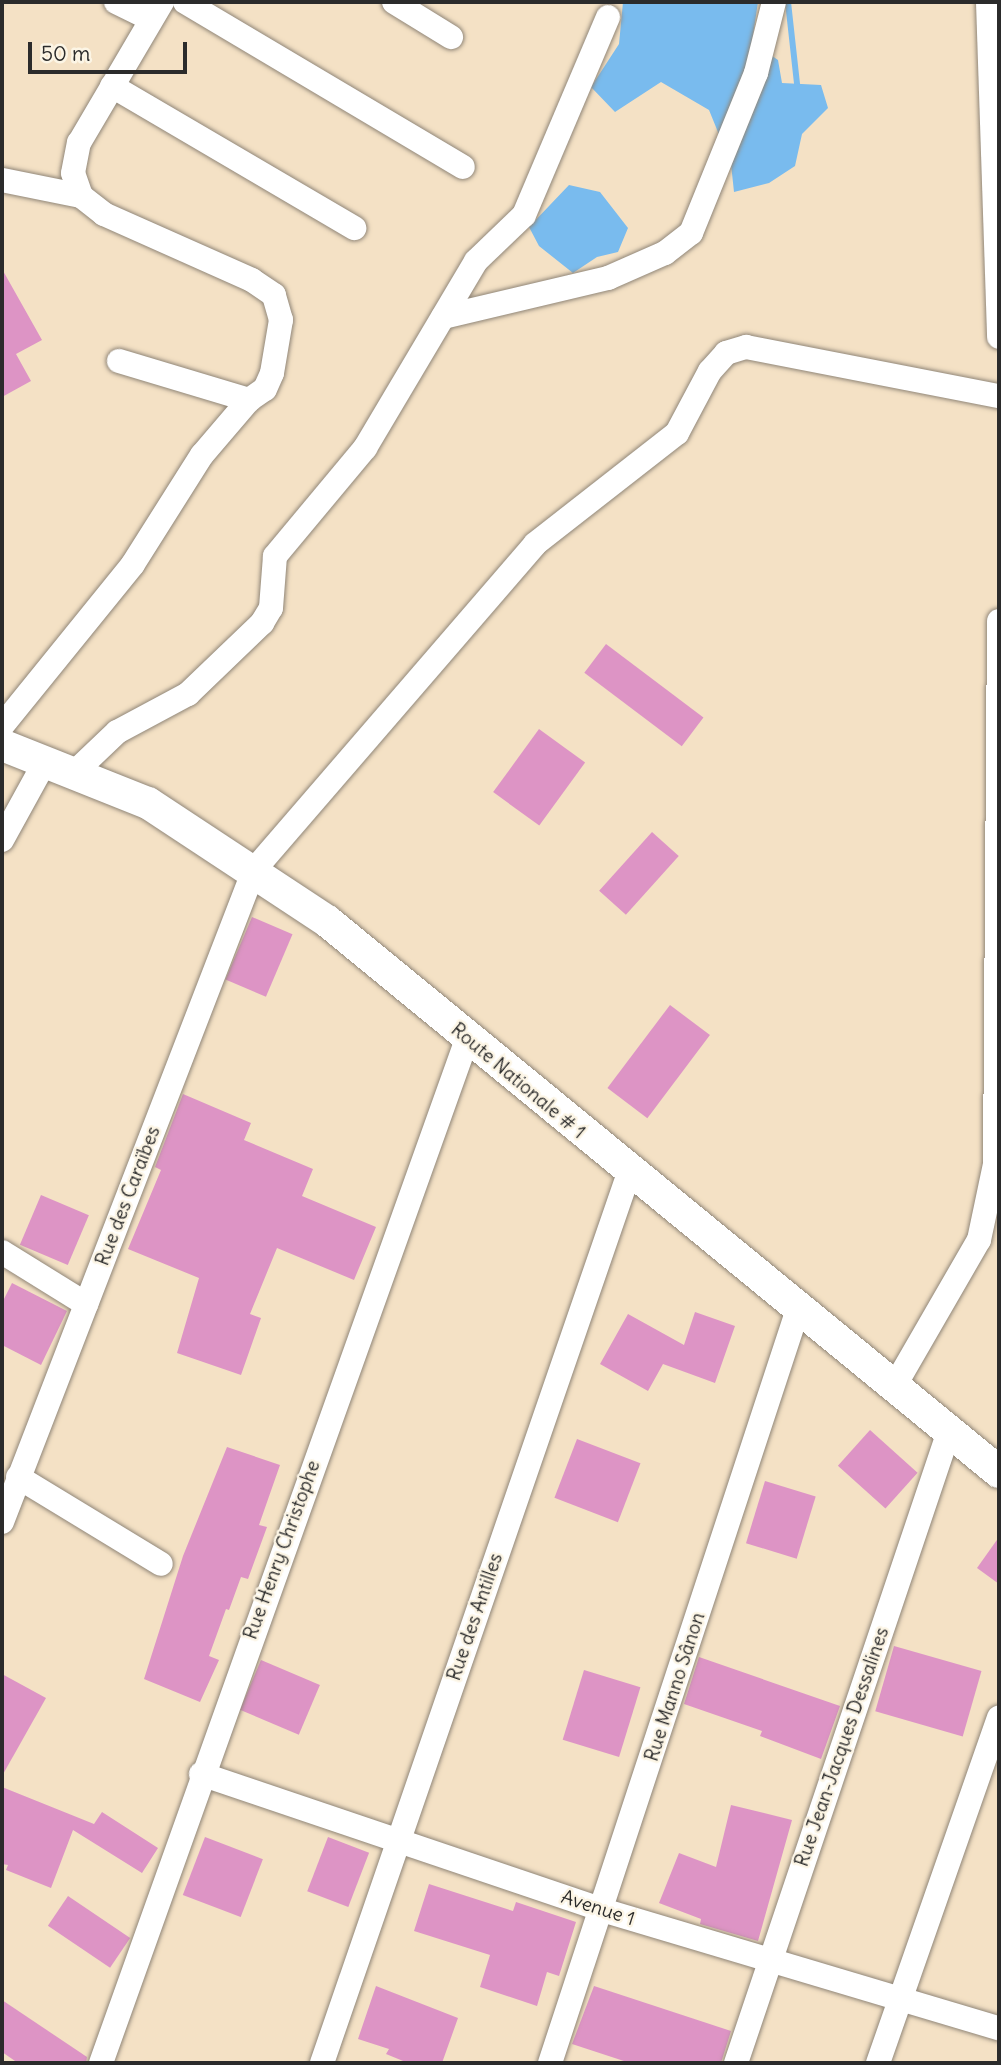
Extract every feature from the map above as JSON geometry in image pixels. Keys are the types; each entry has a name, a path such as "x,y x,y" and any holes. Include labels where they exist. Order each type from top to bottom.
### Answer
{"main road":[{"name":"Route Nationale # 1","path":"5,746 46,760 148,803 254,870 327,921 629,1172 999,1472"}],"street":[{"path":"81,196 72,173 79,143 156,10 116,2"},
{"path":"185,2 463,167"},
{"path":"394,2 451,37"},
{"path":"443,317 608,278 665,253 691,233 756,73 774,2"},
{"path":"989,2 999,337"},
{"path":"75,772 117,732 188,694 262,623 271,608 275,556 365,448 476,261 524,215 535,196 608,17"},
{"path":"112,86 354,228"},
{"path":"2,180 81,196 104,214 252,280 274,295 281,320 272,373 265,389 248,400 202,454 133,564 5,746"},
{"name":"Rue des Caraïbes","path":"2,1522 254,870 535,544 677,433 710,370 726,353 746,347 999,396"},
{"path":"119,362 248,400"},
{"path":"894,1387 979,1240 995,1164 999,621"},
{"path":"2,840 46,760"},
{"name":"Rue Henry Christophe","path":"101,2063 201,1774 467,1039"},
{"name":"Rue des Antilles","path":"323,2063 397,1841 629,1172"},
{"path":"2,1252 86,1304"},
{"name":"Rue Manno Sânon","path":"550,2063 798,1309"},
{"name":"Rue Jean-Jacques Dessalines","path":"736,2063 949,1431"},
{"path":"18,1477 161,1564"},
{"path":"878,2063 999,1718"},
{"name":"Avenue 1","path":"201,1774 602,1910 769,1963 999,2028"}],"water":[{"path":"623,2 758,2 752,42 778,60 782,83 821,85 828,108 802,134 795,166 769,183 734,192 731,164 709,110 661,82 615,112 591,87 619,44"},
{"path":"569,185 600,192 628,228 618,252 597,257 573,273 539,246 529,227"}],"building":[{"path":"2,269 42,340 16,354 31,381 2,397"},
{"path":"606,644 703,717 682,746 584,673"},
{"path":"539,729 585,763 539,826 493,792"},
{"path":"652,832 679,856 626,915 599,891"},
{"path":"252,917 293,934 266,997 225,980"},
{"path":"670,1005 710,1035 647,1118 607,1088"},
{"path":"183,1094 251,1123 244,1140 313,1169 302,1196 376,1227 354,1280 277,1248 250,1314 261,1318 241,1375 177,1353 199,1278 128,1249 161,1170 155,1167"},
{"path":"41,1195 89,1215 68,1265 20,1245"},
{"path":"12,1283 67,1311 41,1365 2,1345 2,1303"},
{"path":"695,1312 735,1326 715,1383 663,1364 648,1391 600,1364 628,1314 684,1345"},
{"path":"870,1430 918,1473 885,1508 838,1466"},
{"path":"577,1439 640,1463 618,1522 554,1498"},
{"path":"227,1447 280,1465 259,1525 267,1527 248,1579 241,1577 229,1610 226,1609 209,1656 219,1660 200,1702 144,1679 183,1556"},
{"path":"765,1481 816,1496 797,1559 746,1543"},
{"path":"999,1537 999,1584 977,1568"},
{"path":"894,1646 981,1671 963,1736 875,1711"},
{"path":"699,1657 840,1706 821,1759 760,1736 762,1731 684,1704"},
{"path":"261,1660 320,1685 299,1735 240,1710"},
{"path":"584,1670 640,1687 619,1757 563,1740"},
{"path":"2,1674 46,1698 2,1776"},
{"path":"2,1787 94,1824 102,1812 158,1848 142,1873 73,1830 51,1888 6,1870 8,1865 2,1864"},
{"path":"731,1805 792,1820 758,1941 700,1924 701,1919 659,1903 679,1853 716,1867"},
{"path":"205,1837 263,1859 241,1917 183,1895"},
{"path":"328,1837 369,1853 348,1907 307,1891"},
{"path":"429,1884 513,1911 516,1902 576,1922 559,1976 547,1972 537,2006 480,1987 490,1955 414,1931"},
{"path":"68,1896 130,1938 110,1968 48,1926"},
{"path":"376,1986 458,2018 442,2063 408,2063 386,2054 389,2049 358,2039"},
{"path":"594,1986 731,2031 721,2063 630,2063 572,2044"},
{"path":"2,2000 87,2057 86,2063 18,2063 2,2052"}],"waterway":[{"path":"788,2 797,84"}]}
